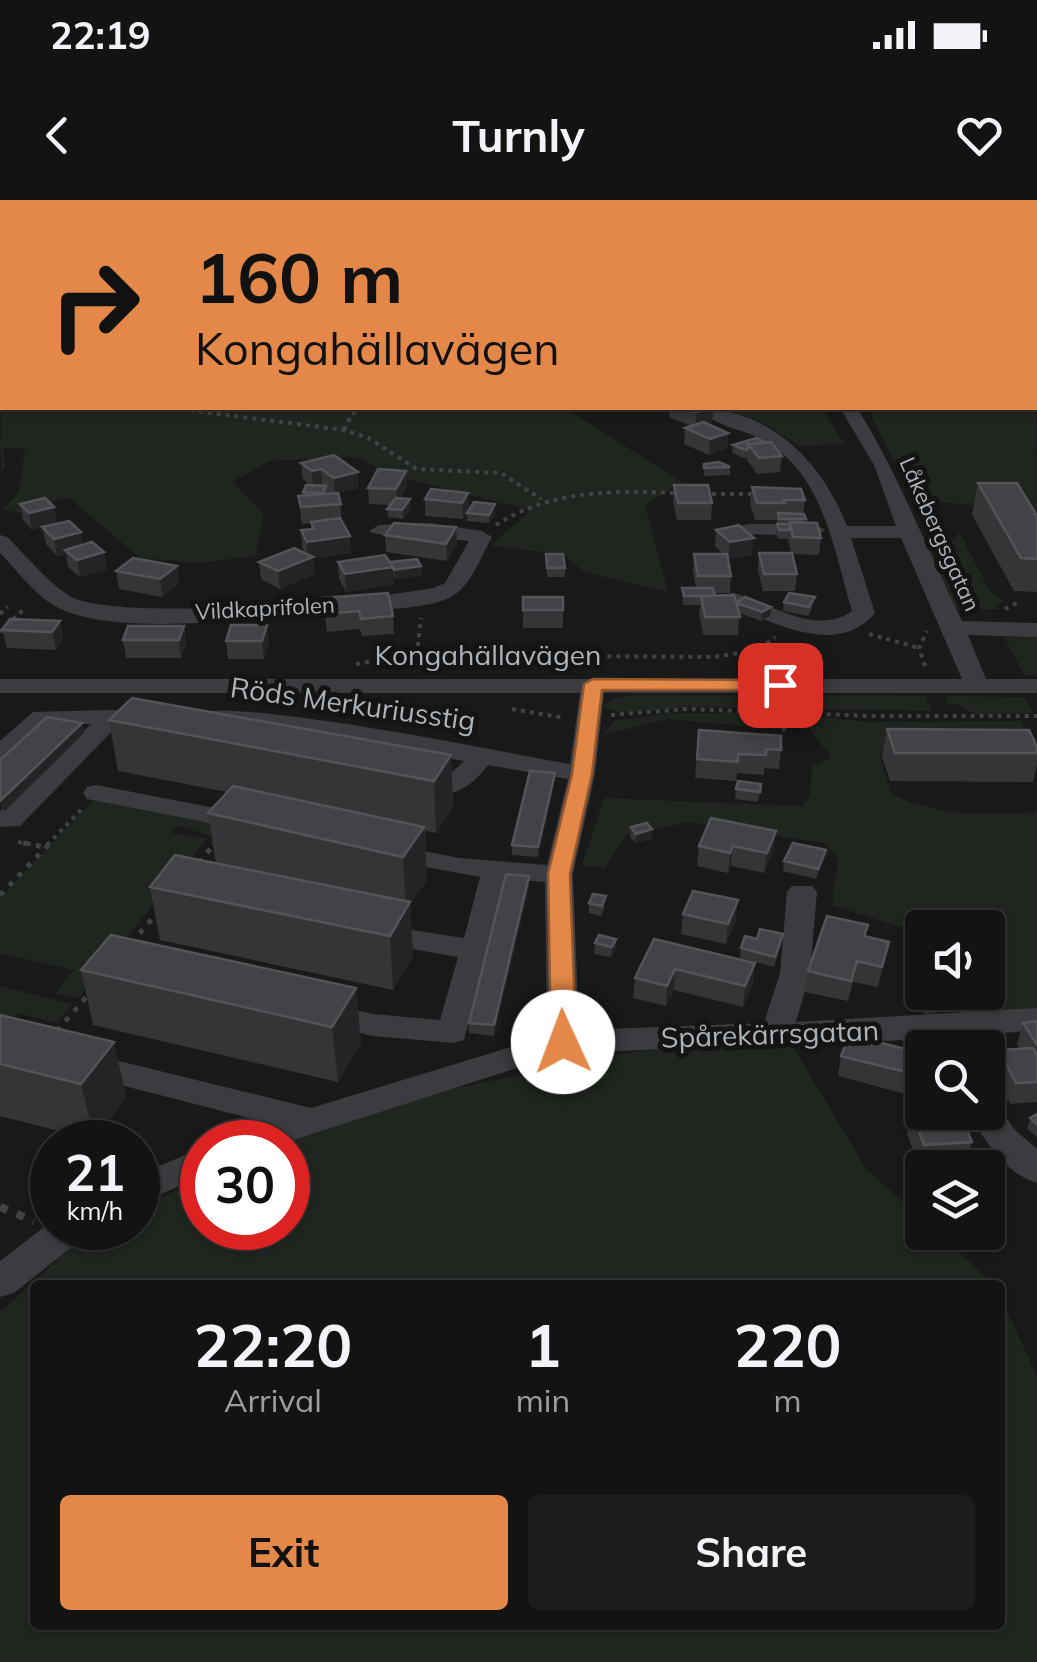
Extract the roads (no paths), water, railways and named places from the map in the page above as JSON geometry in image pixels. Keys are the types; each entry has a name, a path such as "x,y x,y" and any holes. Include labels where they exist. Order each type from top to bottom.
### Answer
{"street":[{"path":"709,410 782,442 806,461 825,490 864,612 848,624 806,628 720,598"},
{"name":"Låkebergsgatan","path":"850,410 883,465 908,532 977,686"},
{"name":"Vildkaprifolen","path":"0,541 60,601 92,612 240,611 423,597 452,587 482,537 430,529 379,531"},
{"path":"748,530 908,532"},
{"path":"954,628 1037,630"},
{"path":"563,1042 559,874 582,774 593,684"},
{"name":"Kongahällavägen","path":"0,686 1037,686"},
{"path":"0,754 42,717 106,723"},
{"name":"Röds Merkuriusstig","path":"106,723 290,722 582,774"},
{"path":"8,830 10,820 106,723"},
{"path":"396,782 434,790 452,787 462,782 482,756"},
{"path":"96,794 272,828"},
{"path":"365,847 458,866 559,874"},
{"path":"282,1006 373,1025 453,1032 496,869"},
{"path":"777,1033 798,958 802,892"},
{"path":"352,929 428,945 476,949"},
{"name":"Spårekärrsgatan","path":"981,1030 1037,1019"},
{"name":"Spårekärrsgatan","path":"310,1122 563,1042 777,1033 905,1037"},
{"path":"0,1043 313,1121"},
{"path":"997,1130 1037,1170"},
{"path":"0,1282 41,1250"}]}
